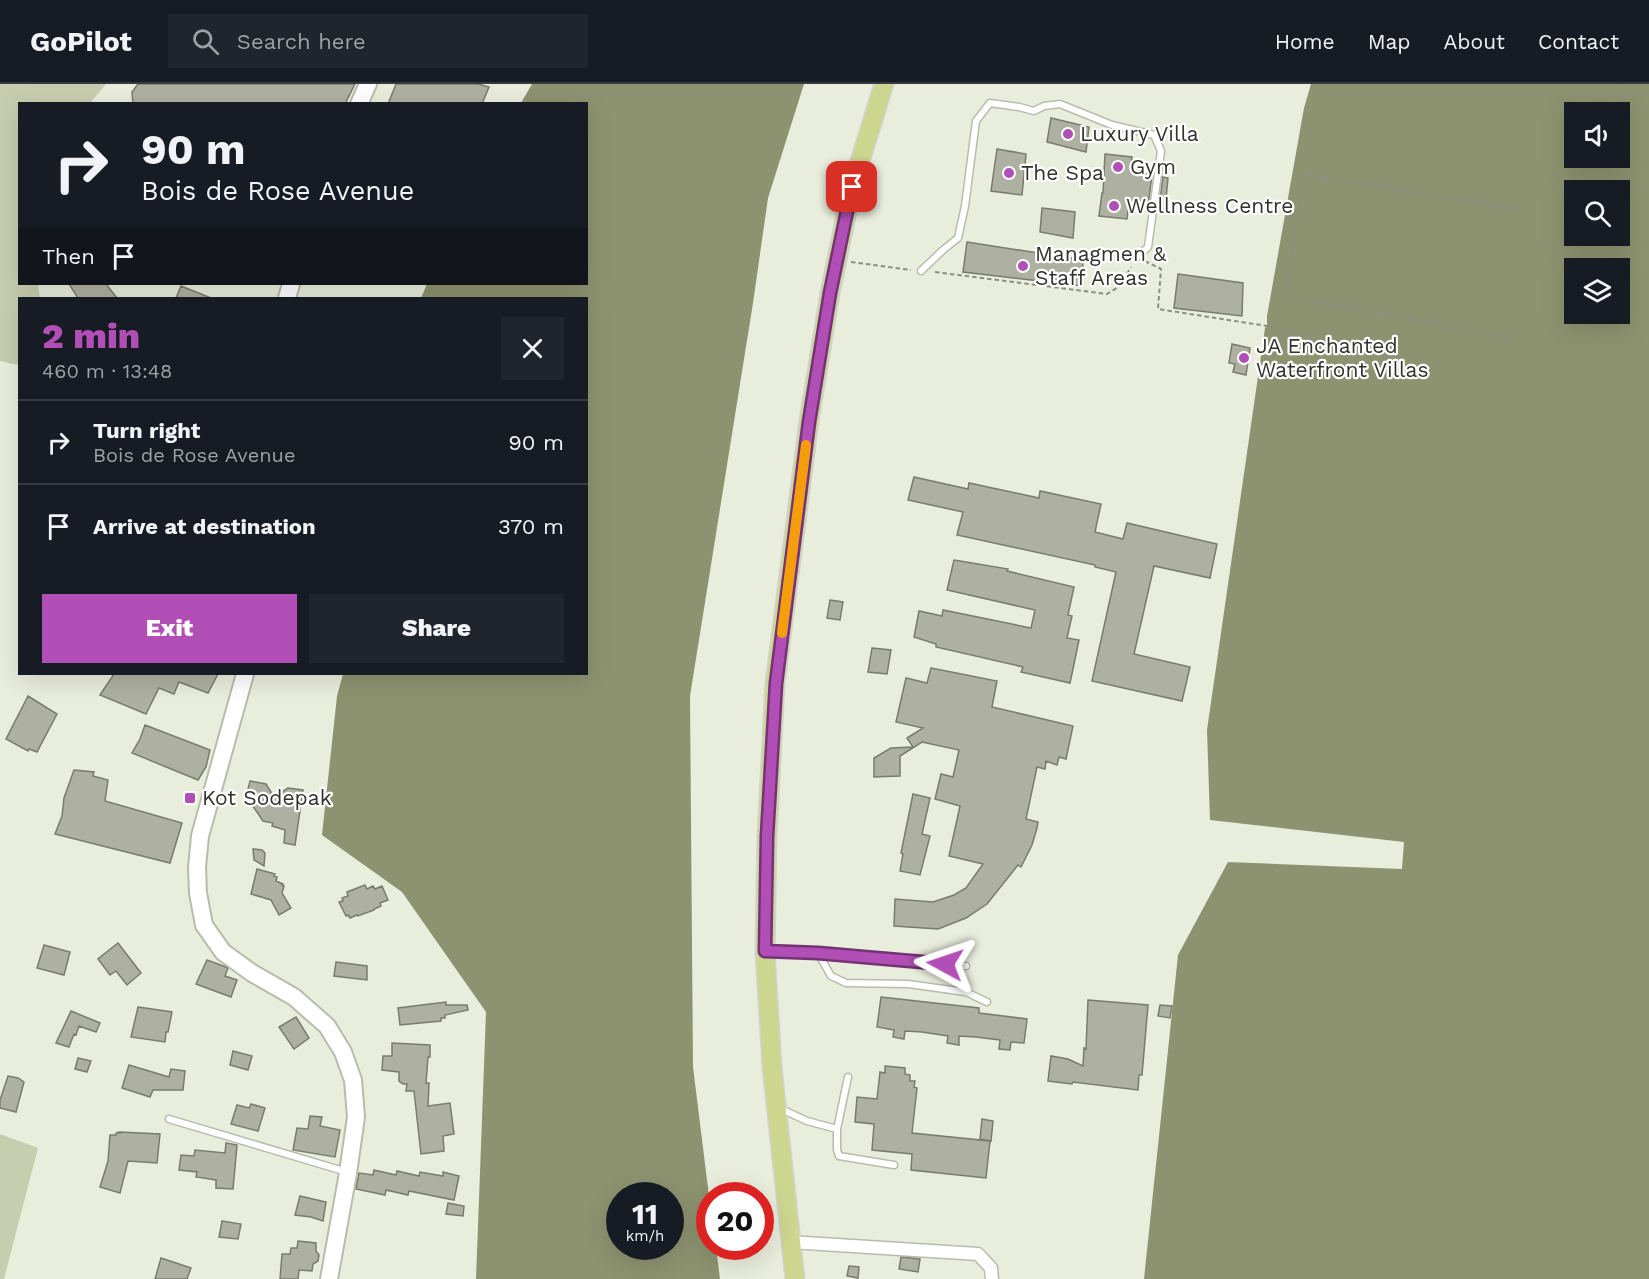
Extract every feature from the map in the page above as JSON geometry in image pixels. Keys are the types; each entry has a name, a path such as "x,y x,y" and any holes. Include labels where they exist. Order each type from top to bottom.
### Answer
{"main road":[{"path":"360,102 368,84"},
{"path":"795,1279 772,1067 765,951 767,836 776,683 809,422 837,261 852,187 884,84"},
{"path":"244,675 200,836 197,867 198,893 204,926 223,952 252,973 294,997 327,1026 343,1052 353,1080 356,1117 329,1279"}],"street":[{"path":"790,1242 978,1254 991,1268 992,1279"}],"lane":[{"path":"921,271 958,238 965,206 976,121 990,103 1034,111 1044,106 1060,104 1112,125 1154,135 1161,151 1149,248 1136,258"},
{"path":"765,951 818,953 966,966"},
{"path":"818,953 831,976 846,983 908,984 966,992 987,1002"},
{"path":"848,1077 837,1129 839,1156 894,1165"},
{"path":"776,1106 807,1121 837,1129"},
{"path":"169,1119 348,1173"}],"path":[{"path":"1284,296 1305,174 1517,209"},
{"path":"837,261 1107,294 1120,286 1136,258 1161,269 1158,309 1267,326 1398,361"},
{"path":"1276,294 1514,338"}],"shaded area":[{"path":"0,84 106,84 91,102 18,102 18,285 38,285 40,297 18,297 18,365 0,361"},
{"path":"532,84 804,84 768,198 690,696 693,1067 707,1182 696,1182 696,1260 718,1260 720,1279 476,1279 486,1012 402,892 322,835 337,696 343,675 588,675 588,297 421,297 427,285 588,285 588,102 522,102"},
{"path":"1311,84 1649,84 1649,1279 1144,1279 1178,955 1228,862 1402,869 1404,842 1210,820 1207,730 1267,316 1304,108"},
{"path":"0,1134 38,1148 4,1279 0,1279"}],"building":[{"path":"138,84 355,84 346,102 133,102 132,92"},
{"path":"396,84 478,84 489,87 483,102 389,102"},
{"name":"Luxury Villa","path":"1051,118 1089,127 1086,152 1047,142"},
{"name":"The Spa","path":"997,149 1026,154 1022,195 991,191"},
{"path":"1105,154 1132,157 1131,171 1152,175 1148,206 1129,203 1127,219 1099,216"},
{"path":"1163,177 1168,178 1165,209 1159,208"},
{"path":"1042,208 1075,212 1073,238 1040,232"},
{"name":"Managmen & Staff Areas","path":"967,242 1083,260 1082,286 963,272"},
{"path":"1178,274 1243,283 1242,316 1174,308"},
{"path":"70,285 107,285 116,297 77,297"},
{"path":"181,286 208,297 176,297"},
{"path":"1232,344 1250,348 1246,375 1233,372 1235,364 1229,363"},
{"path":"914,477 968,489 969,483 1039,498 1040,491 1101,504 1095,532 1123,539 1127,523 1217,544 1210,578 1154,566 1134,654 1190,667 1182,701 1092,681 1116,572 1095,567 1095,565 957,535 963,512 908,500"},
{"path":"954,560 1008,569 1007,571 1074,587 1068,615 1072,616 1067,638 1079,640 1070,683 1021,672 1023,667 936,647 936,644 914,637 919,611 942,616 943,610 1031,628 1035,610 947,590"},
{"path":"830,600 843,602 840,620 827,618"},
{"path":"872,648 891,650 887,674 868,672"},
{"path":"931,668 997,681 992,707 1073,726 1066,759 1059,757 1057,765 1046,761 1045,769 1037,767 1026,819 1038,822 1032,845 1021,867 1018,865 987,904 966,918 938,929 894,926 895,899 933,902 954,895 966,888 983,864 949,856 960,806 935,799 941,774 953,777 959,750 922,742 900,756 900,776 874,777 874,758 891,748 913,747 907,738 923,728 896,722 906,678 927,683"},
{"path":"113,675 217,675 208,693 179,682 174,694 159,688 146,714 100,695"},
{"path":"28,696 57,714 37,752 29,749 28,751 6,739"},
{"path":"145,725 210,750 206,767 198,780 132,753"},
{"path":"74,770 94,772 93,776 108,780 105,801 182,823 170,863 55,834"},
{"path":"250,781 266,784 274,797 288,788 303,790 295,845 284,843 285,830 272,826 273,823 263,821 246,797"},
{"path":"913,794 930,798 922,834 930,836 920,875 900,871 903,854 901,853"},
{"path":"253,849 262,850 265,853 264,866 254,860"},
{"path":"257,869 275,874 276,881 284,886 282,893 291,908 279,915 271,900 251,894"},
{"path":"365,885 367,889 382,886 388,900 380,903 381,906 374,910 350,918 346,916 339,902 348,896 347,892"},
{"path":"118,943 141,973 127,985 116,971 110,975 98,959"},
{"path":"44,945 70,952 64,975 37,968"},
{"path":"207,960 228,968 225,976 237,980 231,997 196,984"},
{"path":"336,962 367,966 367,980 334,976"},
{"path":"881,997 979,1008 979,1013 1027,1019 1024,1043 1011,1042 1010,1050 999,1049 1000,1040 976,1037 959,1036 959,1045 947,1043 948,1036 922,1032 905,1031 904,1039 893,1037 894,1030 877,1027"},
{"path":"1088,1000 1148,1005 1142,1075 1139,1075 1138,1090 1048,1081 1051,1056 1068,1059 1083,1066"},
{"path":"446,1002 446,1005 467,1005 468,1010 445,1015 441,1021 400,1025 398,1008"},
{"path":"1160,1005 1172,1006 1170,1018 1158,1016"},
{"path":"138,1007 172,1012 165,1042 131,1037"},
{"path":"71,1011 100,1023 96,1032 79,1026 69,1047 56,1043"},
{"path":"296,1017 309,1038 294,1049 279,1027"},
{"path":"392,1043 430,1045 426,1083 429,1083 428,1106 450,1103 454,1134 443,1136 444,1151 421,1154 414,1091 406,1091 407,1084 399,1081 399,1072 382,1070 383,1056 392,1056"},
{"path":"233,1051 252,1056 248,1070 230,1065"},
{"path":"78,1058 91,1061 87,1072 75,1069"},
{"path":"129,1065 169,1077 171,1069 185,1071 183,1090 153,1090 150,1097 122,1088"},
{"path":"885,1066 905,1068 905,1074 910,1075 910,1081 915,1081 914,1087 917,1088 912,1133 990,1141 986,1178 911,1170 912,1154 872,1150 874,1124 855,1122 857,1097 877,1099 880,1072 885,1073"},
{"path":"8,1076 24,1082 16,1112 0,1108 0,1100"},
{"path":"251,1104 265,1108 258,1131 231,1124 237,1105 249,1108"},
{"path":"310,1116 322,1117 320,1126 340,1130 335,1157 293,1150 297,1128 308,1129"},
{"path":"982,1119 993,1121 991,1141 980,1139"},
{"path":"119,1132 160,1134 157,1163 128,1161 120,1193 100,1187 108,1161 110,1135 116,1135"},
{"path":"226,1143 237,1145 233,1189 216,1188 216,1180 196,1177 197,1172 179,1170 181,1155 194,1156 195,1150 225,1153"},
{"path":"374,1170 396,1175 397,1171 419,1176 420,1172 443,1176 443,1172 459,1176 454,1200 409,1191 408,1195 386,1190 385,1195 356,1189 359,1173 373,1175"},
{"path":"300,1196 326,1202 323,1221 295,1215"},
{"path":"448,1203 464,1206 463,1216 446,1214"},
{"path":"222,1221 241,1224 238,1239 219,1237"},
{"path":"298,1241 316,1243 318,1261 313,1264 312,1271 299,1270 298,1279 280,1279 282,1254 290,1254 291,1248 297,1248"},
{"path":"901,1257 920,1259 918,1272 899,1269"},
{"path":"161,1258 191,1268 187,1279 155,1279"},
{"path":"849,1266 859,1267 858,1278 847,1276"}],"slow traffic":[{"path":"782,633 806,445"}],"place":[{"name":"Luxury Villa","path":"1068,134"},
{"name":"Gym","path":"1118,167"},
{"name":"The Spa","path":"1009,173"},
{"name":"Wellness Centre","path":"1114,206"},
{"name":"Managmen & Staff Areas","path":"1023,266"},
{"name":"JA Enchanted Waterfront Villas","path":"1244,358"},
{"name":"Kot Sodepak","path":"190,798"}],"route":[{"path":"852,187 830,293 809,422 776,683 767,836 765,951 818,953 945,964"}]}
